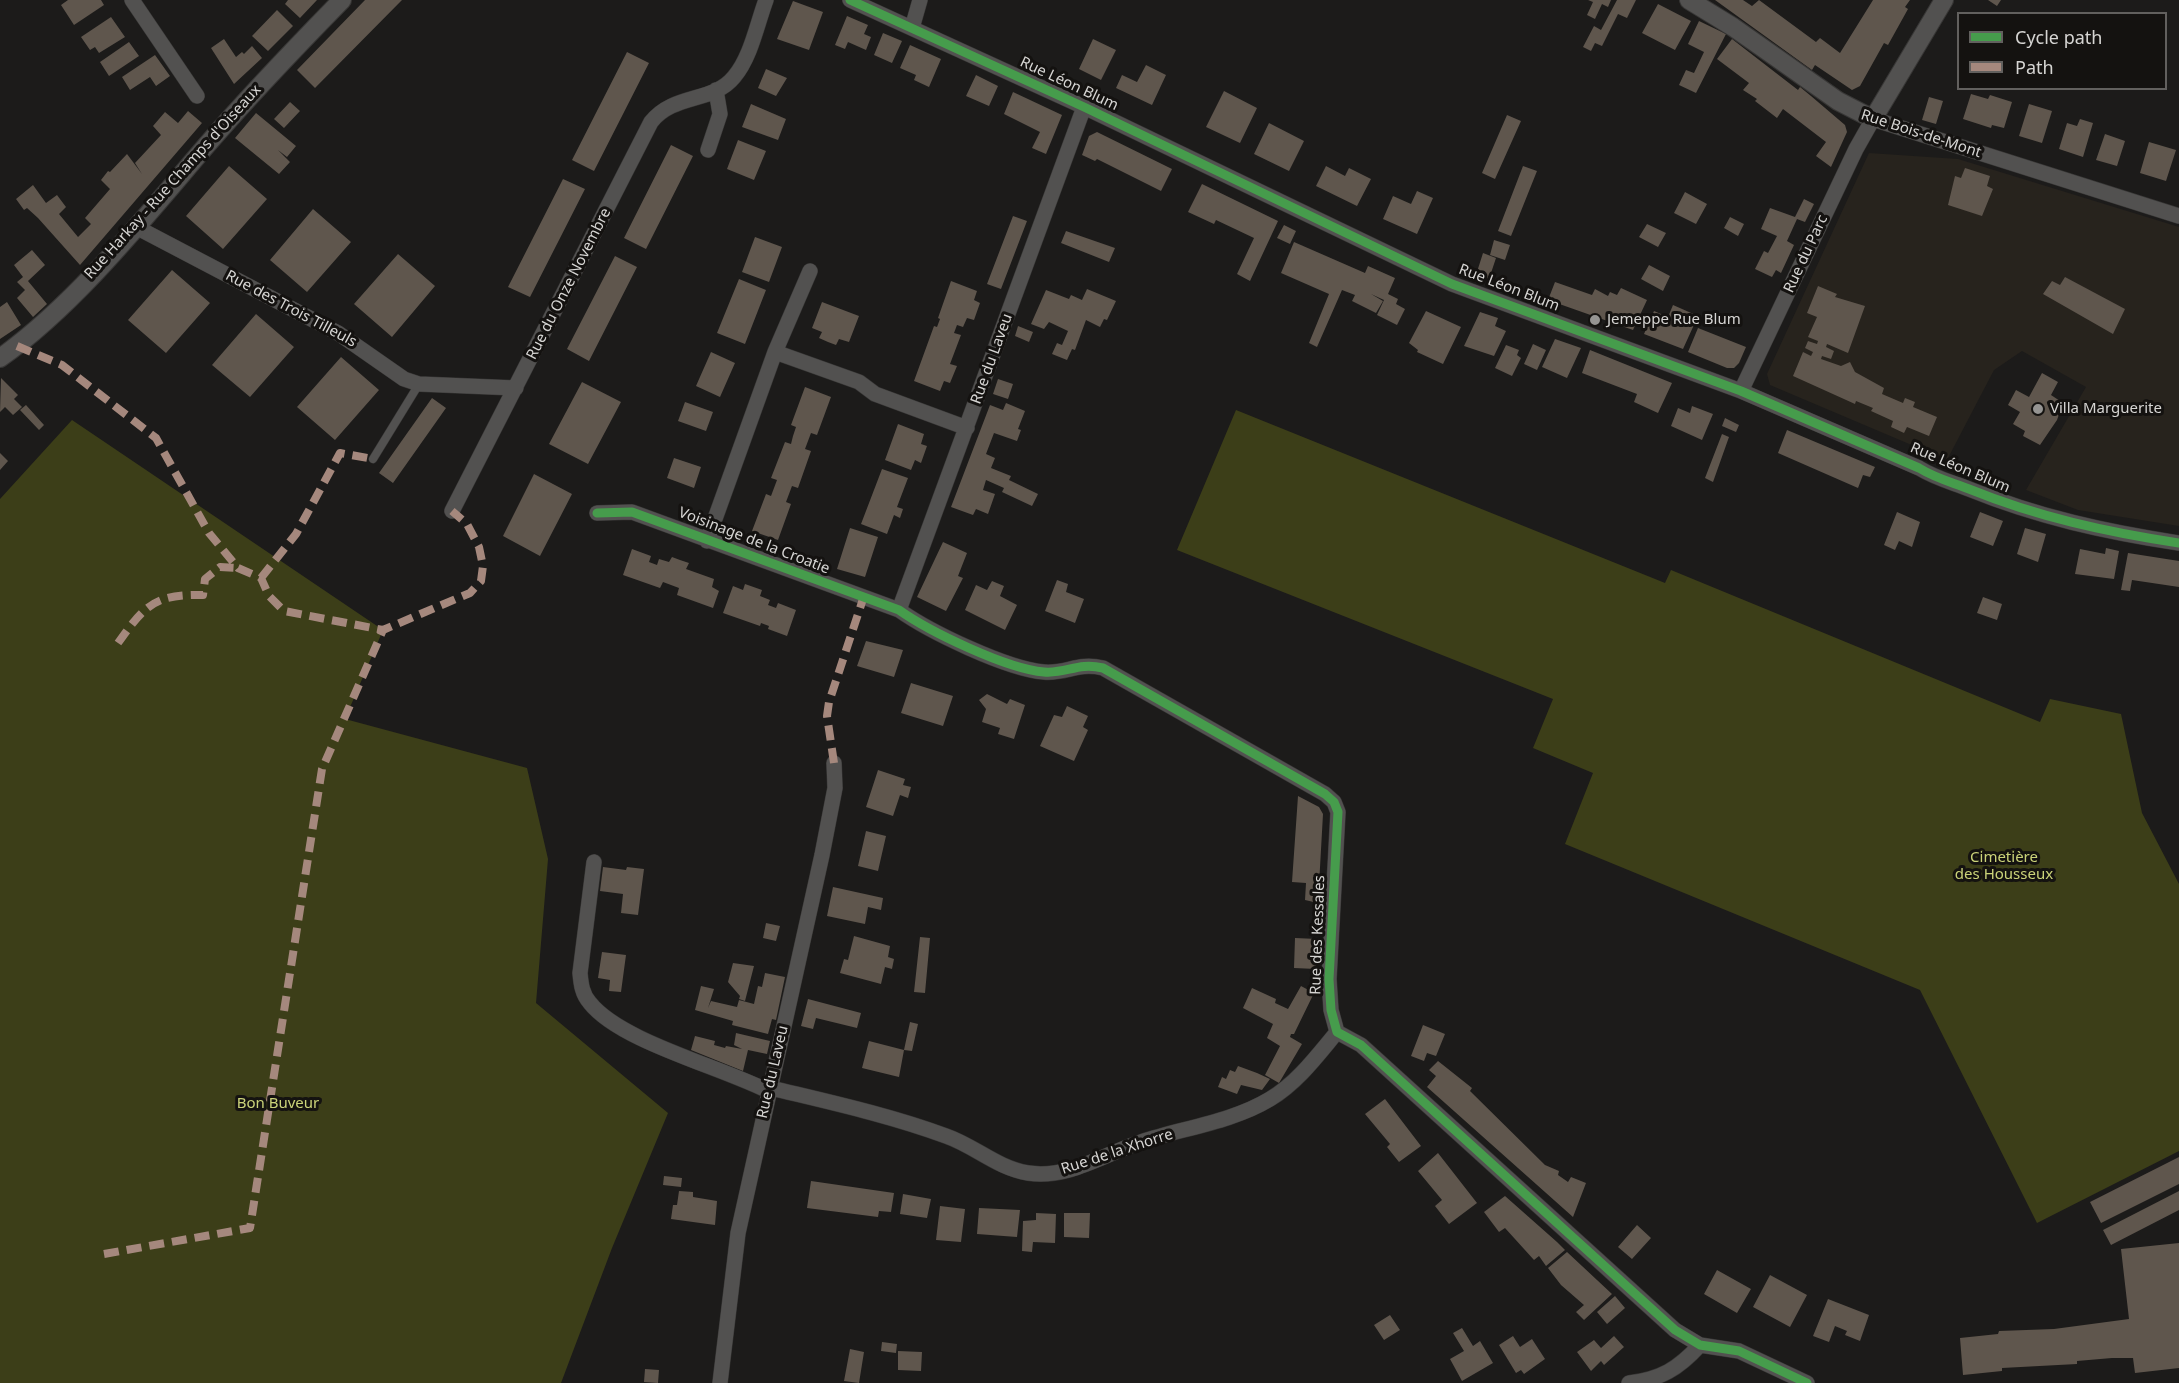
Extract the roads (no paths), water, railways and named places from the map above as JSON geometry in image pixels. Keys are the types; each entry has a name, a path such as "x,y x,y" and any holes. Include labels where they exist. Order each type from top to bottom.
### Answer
{"street":[{"path":"132,0 197,96"},
{"name":"Rue Harkay - Rue Champs d'Oiseaux","path":"0,358 24,342 136,227 242,104 342,0"},
{"name":"Rue du Onze Novembre","path":"452,511 651,122 669,105 716,90 735,77 766,0"},
{"name":"Rue Léon Blum","path":"850,0 1084,107 1452,284 1741,391 1919,468 1932,476 2031,513 2085,528 2179,543"},
{"path":"912,28 920,0"},
{"name":"Rue Bois-de-Mont","path":"1689,0 1733,27 1838,101 1873,119 2179,216"},
{"path":"1873,119 1944,0"},
{"path":"708,150 720,114 716,90"},
{"name":"Rue du Laveu","path":"899,610 1084,107"},
{"name":"Rue du Parc","path":"1741,391 1856,149 1873,119"},
{"name":"Rue des Trois Tilleuls","path":"136,227 338,333 404,379 419,384 516,388"},
{"name":"Voisinage de la Croatie","path":"707,541 775,352 810,271"},
{"path":"775,352 859,382 875,394 967,428"},
{"name":"Voisinage de la Croatie","path":"597,513 632,512 899,610"},
{"name":"Rue des Kessales","path":"899,610 916,622 1015,666 1052,672 1080,665 1103,668 1214,729 1334,802 1338,812 1329,988 1331,1010 1337,1032"},
{"name":"Rue du Laveu","path":"720,1383 738,1233 822,855 835,788 834,764"},
{"path":"594,862 580,973 581,985 589,1002 608,1019 641,1038 770,1090"},
{"path":"1337,1032 1360,1045 1638,1299 1675,1330 1700,1345 1739,1351 1807,1383"},
{"name":"Rue de la Xhorre","path":"770,1090 852,1108 949,1137 986,1158 1016,1170 1039,1174 1053,1173 1074,1168 1138,1143 1246,1111 1269,1100 1289,1086 1337,1032"},
{"path":"1629,1383 1664,1376 1684,1362 1700,1345"}],"lane":[{"path":"373,459 419,384"}],"place":[{"name":"Jemeppe Rue Blum","path":"1595,320"},
{"name":"Villa Marguerite","path":"2038,409"}],"park label":[{"name":"Cimetière des Housseux","path":"2004,866"},
{"name":"Bon Buveur","path":"278,1104"}]}
